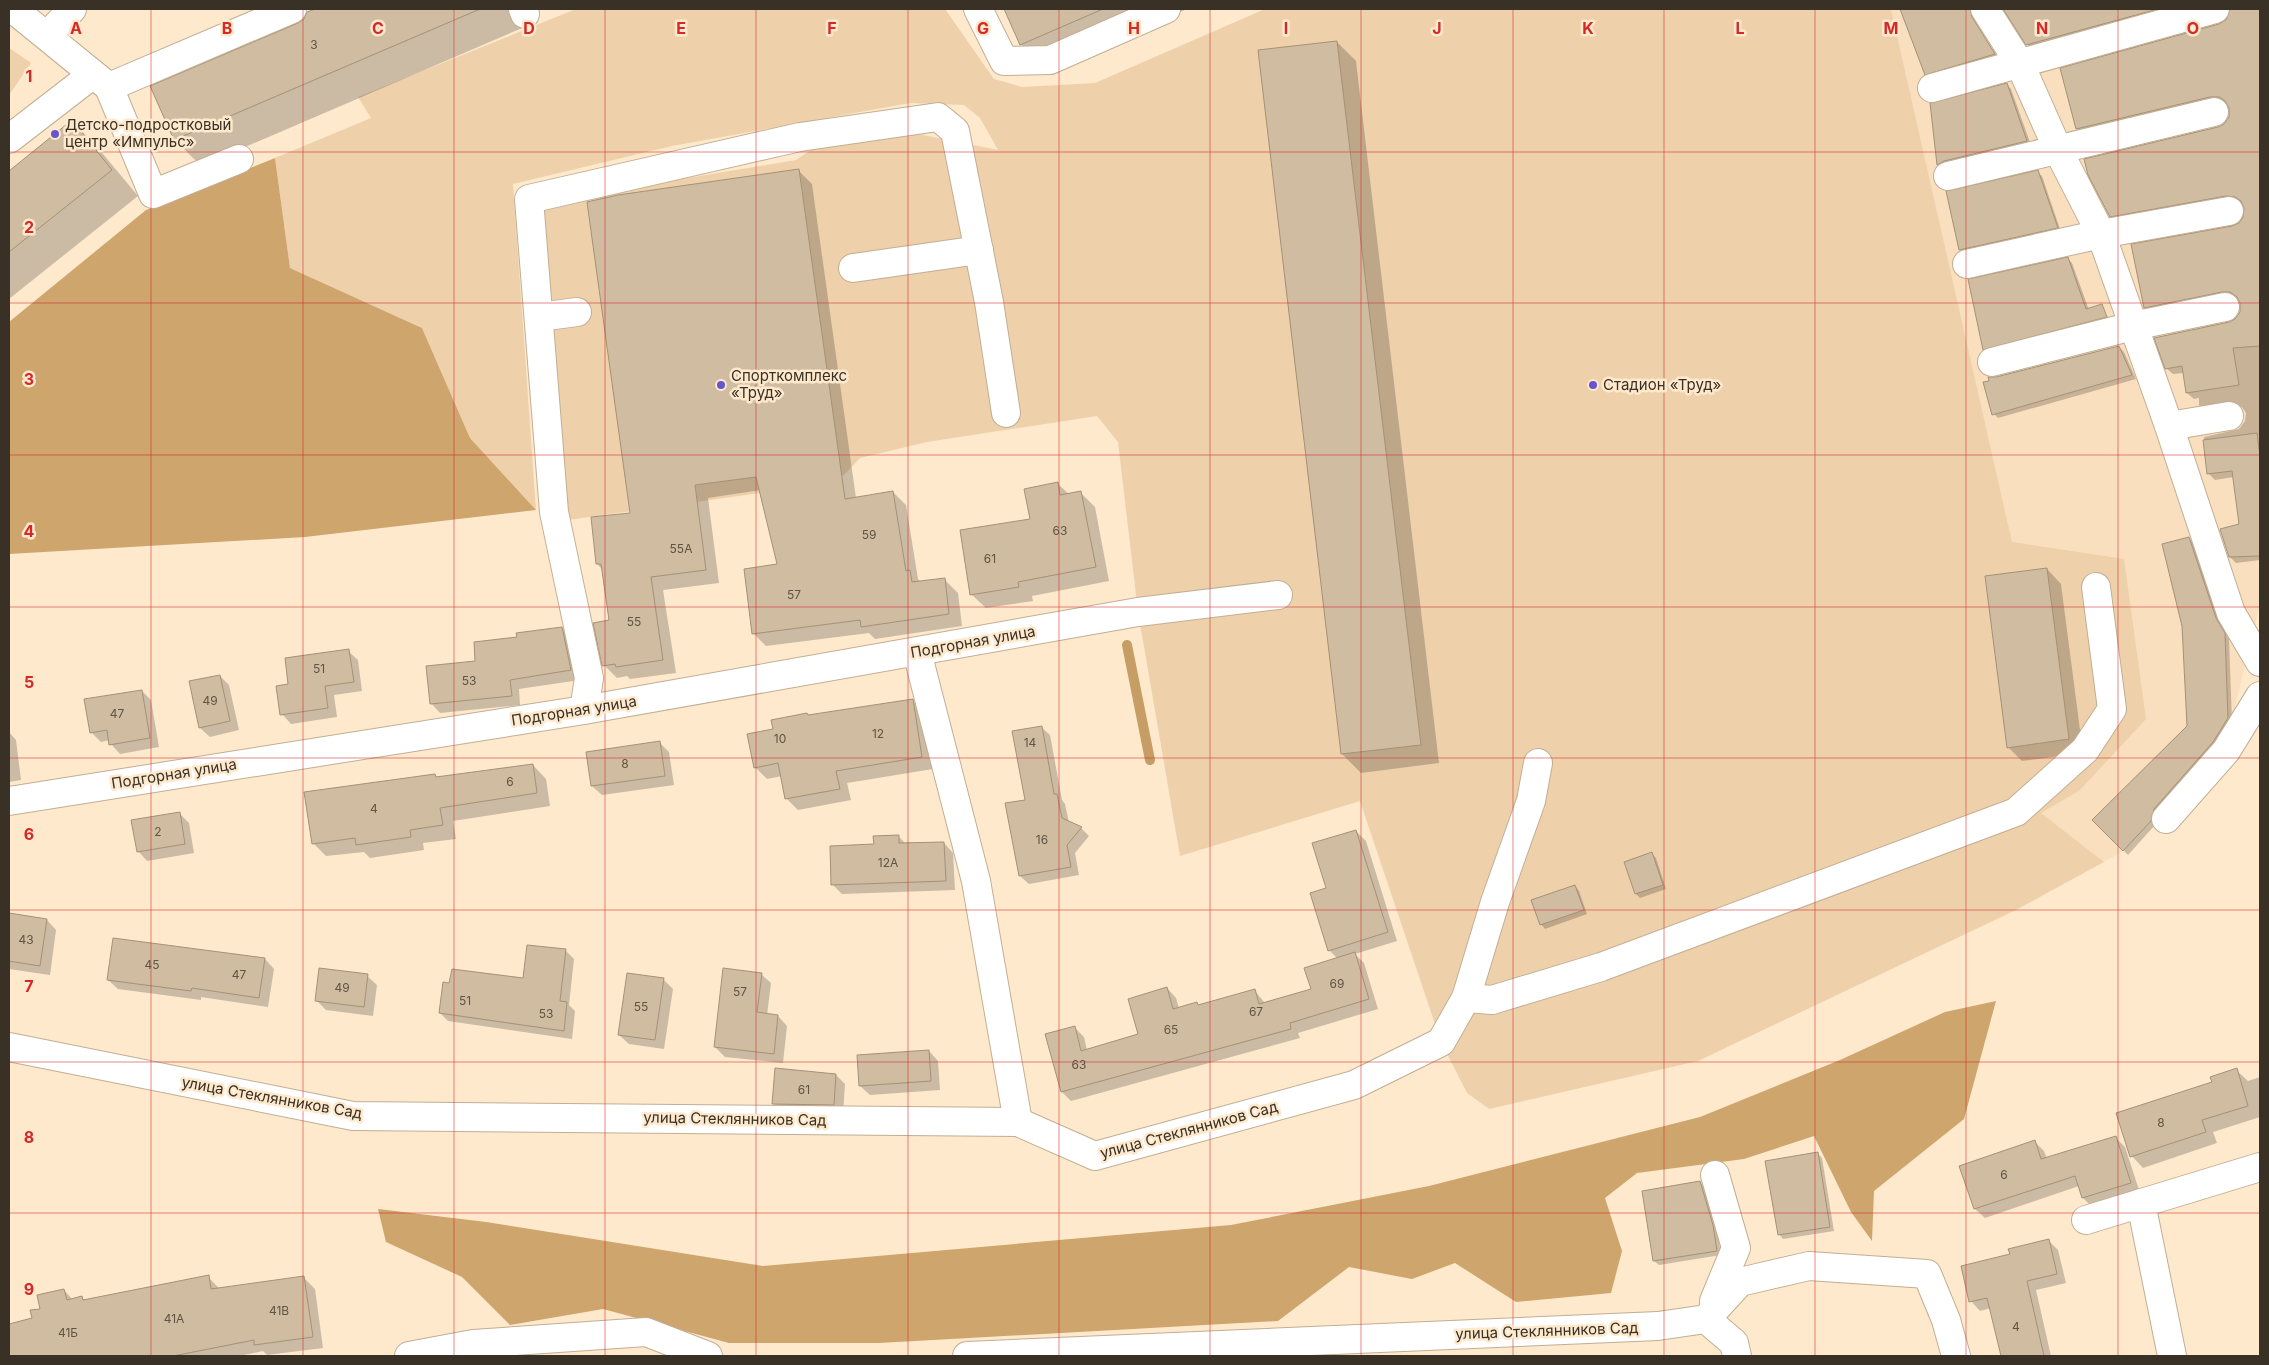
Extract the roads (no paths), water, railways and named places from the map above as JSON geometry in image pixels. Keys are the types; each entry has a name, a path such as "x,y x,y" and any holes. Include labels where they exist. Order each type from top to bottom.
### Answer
{"street":[{"path":"13,9 100,81 153,194 240,159"},
{"path":"47,36 72,9"},
{"path":"9,139 100,81 292,9"},
{"path":"978,9 1004,61 1050,60 1166,9"},
{"path":"1985,9 2020,64 2058,150 2101,234 2169,426 2230,614 2260,662"},
{"path":"1932,88 2215,9"},
{"path":"1948,176 2214,112"},
{"path":"584,710 589,678 554,512 530,199 800,137 938,117 954,131 990,302 1006,413"},
{"path":"1967,264 2101,234 2230,210"},
{"path":"853,268 979,250"},
{"path":"1992,362 2133,326 2225,306"},
{"path":"539,317 577,312"},
{"path":"2169,426 2229,416"},
{"path":"1538,763 1531,801 1496,902 1466,998 1492,1000 1601,966 2016,812 2085,750 2112,709 2096,587"},
{"name":"Подгорная улица","path":"9,800 584,710 1138,612 1278,595"},
{"path":"917,652 976,882 1018,1122"},
{"path":"2166,819 2226,751 2260,696"},
{"name":"улица Стеклянников Сад","path":"9,1048 353,1116 1018,1122 1095,1156 1354,1085 1441,1042 1466,998"},
{"path":"2086,1220 2260,1167"},
{"path":"1706,1319 1736,1248 1715,1175"},
{"path":"2141,1203 2172,1356"},
{"path":"1706,1319 1740,1282 1809,1266 1926,1274 1946,1320 1956,1356"},
{"path":"1706,1319 1734,1343 1737,1356"},
{"name":"улица Стеклянников Сад","path":"967,1356 1658,1326 1706,1319"},
{"path":"409,1356 473,1344 646,1332 708,1356"}],"waterway":[{"path":"1127,645 1150,760"}],"place":[{"name":"Детско-подростковый центр «Импульс»","path":"55,134"},
{"name":"Спорткомплекс «Труд»","path":"721,385"},
{"name":"Стадион «Труд»","path":"1593,385"}]}
